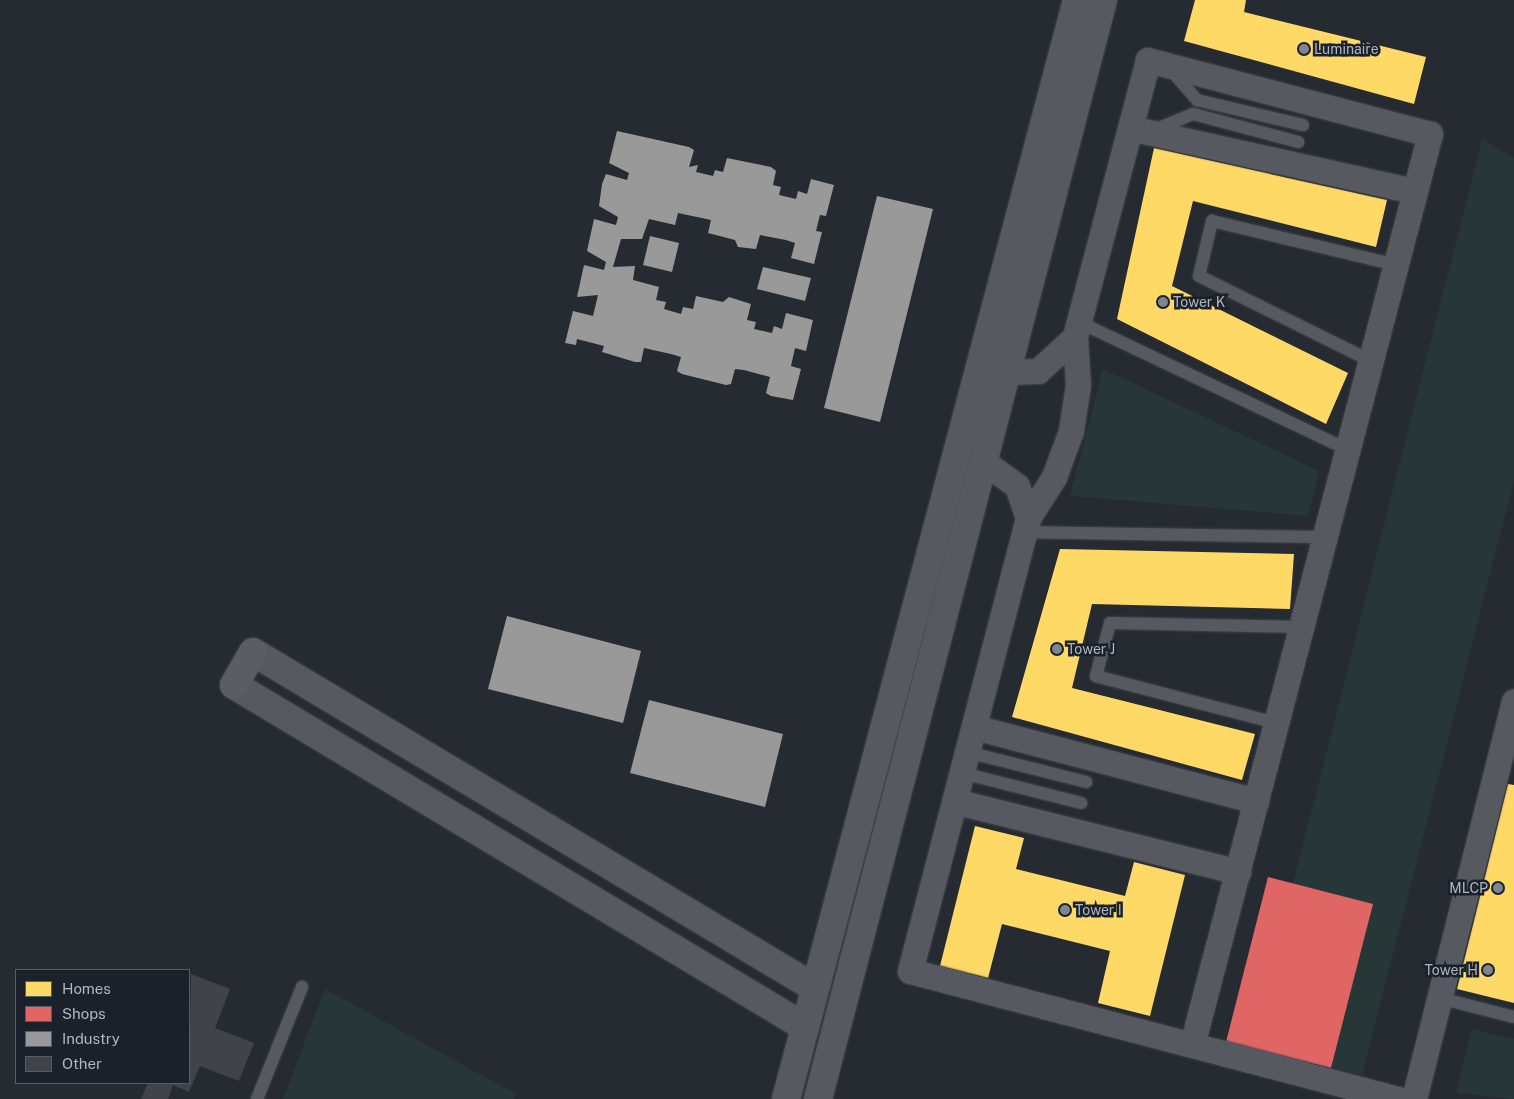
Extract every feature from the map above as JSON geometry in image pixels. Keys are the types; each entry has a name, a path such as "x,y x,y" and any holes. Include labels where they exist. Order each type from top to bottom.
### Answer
{"main road":[{"path":"234,685 253,652"}],"street":[{"path":"786,1099 1077,0"},
{"path":"818,1099 1103,0"},
{"path":"1192,1045 1430,134 1148,60 1138,130 1077,330 1078,384 1071,432 1054,477 1026,525 910,971 1192,1045 1398,1099"},
{"path":"1138,130 1415,191"},
{"path":"1006,372 1038,371 1077,330"},
{"path":"984,461 1017,486 1026,525"},
{"path":"253,652 815,988"},
{"path":"234,685 805,1027"},
{"path":"1414,1099 1439,998 1506,766 1514,701"},
{"path":"974,727 1256,801"},
{"path":"954,801 1238,872"}],"lane":[{"path":"1164,64 1197,100 1303,125"},
{"path":"1138,130 1193,114 1298,142"},
{"path":"1371,361 1199,276 1212,221 1396,265"},
{"path":"1077,330 1348,450"},
{"path":"1026,525 1325,537"},
{"path":"1276,723 1096,676 1110,623 1301,627"},
{"path":"964,762 1086,782"},
{"path":"964,762 1081,803"},
{"path":"257,1099 302,987"},
{"path":"1439,998 1514,1017"}],"shaded area":[{"path":"1482,139 1514,158 1514,480 1362,1076 1331,1068 1373,904 1293,884"},
{"path":"1103,369 1319,471 1308,516 1070,496"},
{"path":"325,989 516,1094 514,1099 283,1099"},
{"path":"1472,1029 1514,1039 1514,1099 1456,1093"}],"building: Homes":[{"name":"Luminaire","path":"1195,0 1246,0 1244,12 1426,57 1414,104 1184,41"},
{"name":"Tower K","path":"1154,148 1387,200 1376,247 1193,201 1172,286 1348,373 1326,424 1117,319"},
{"name":"Tower J","path":"1060,549 1294,554 1290,609 1092,604 1072,688 1255,734 1242,780 1012,717"},
{"path":"1508,784 1514,785 1514,1003 1457,989"},
{"name":"Tower I","path":"975,826 1024,838 1016,869 1125,896 1134,862 1185,875 1150,1016 1098,1003 1110,951 1002,924 988,978 940,966"}],"building: Shops":[{"path":"1268,877 1373,904 1331,1068 1226,1042"}],"building: Industry":[{"path":"617,131 689,147 694,150 689,167 698,165 696,172 713,176 715,170 723,172 727,158 771,167 776,171 773,185 781,187 779,195 796,199 798,191 807,194 811,179 834,185 826,216 820,215 816,231 822,232 814,264 791,258 795,243 760,235 756,249 738,247 735,240 708,233 711,220 678,213 675,225 649,219 642,239 621,239 613,267 635,266 633,280 659,287 656,300 666,302 664,309 681,314 683,307 693,309 696,296 723,302 729,297 751,304 747,320 756,322 754,329 772,333 774,326 782,329 786,313 813,320 806,351 795,348 791,366 801,369 793,400 771,396 766,393 770,377 744,370 735,369 731,384 726,385 682,374 677,371 681,357 671,354 644,348 641,362 635,362 602,352 604,346 577,339 576,345 565,343 573,311 593,316 598,295 577,297 584,265 604,270 606,262 587,251 594,219 616,225 618,217 599,206 602,184 606,174 627,180 629,173 609,163"},
{"path":"877,196 933,209 880,422 824,408"},
{"path":"650,236 679,243 672,272 643,265"},
{"path":"763,267 811,278 805,301 757,289"},
{"path":"507,616 641,651 623,723 488,689"},
{"path":"649,700 783,734 765,807 630,773"}],"building: Other":[{"path":"191,974 230,989 215,1028 254,1043 239,1081 200,1066 189,1092 173,1085 168,1099 141,1099 148,1084 190,1084"}],"place":[{"name":"Luminaire","path":"1304,49"},
{"name":"Tower K","path":"1163,302"},
{"name":"Tower J","path":"1057,649"},
{"name":"MLCP","path":"1498,888"},
{"name":"Tower I","path":"1065,910"},
{"name":"Tower H","path":"1488,970"}]}
